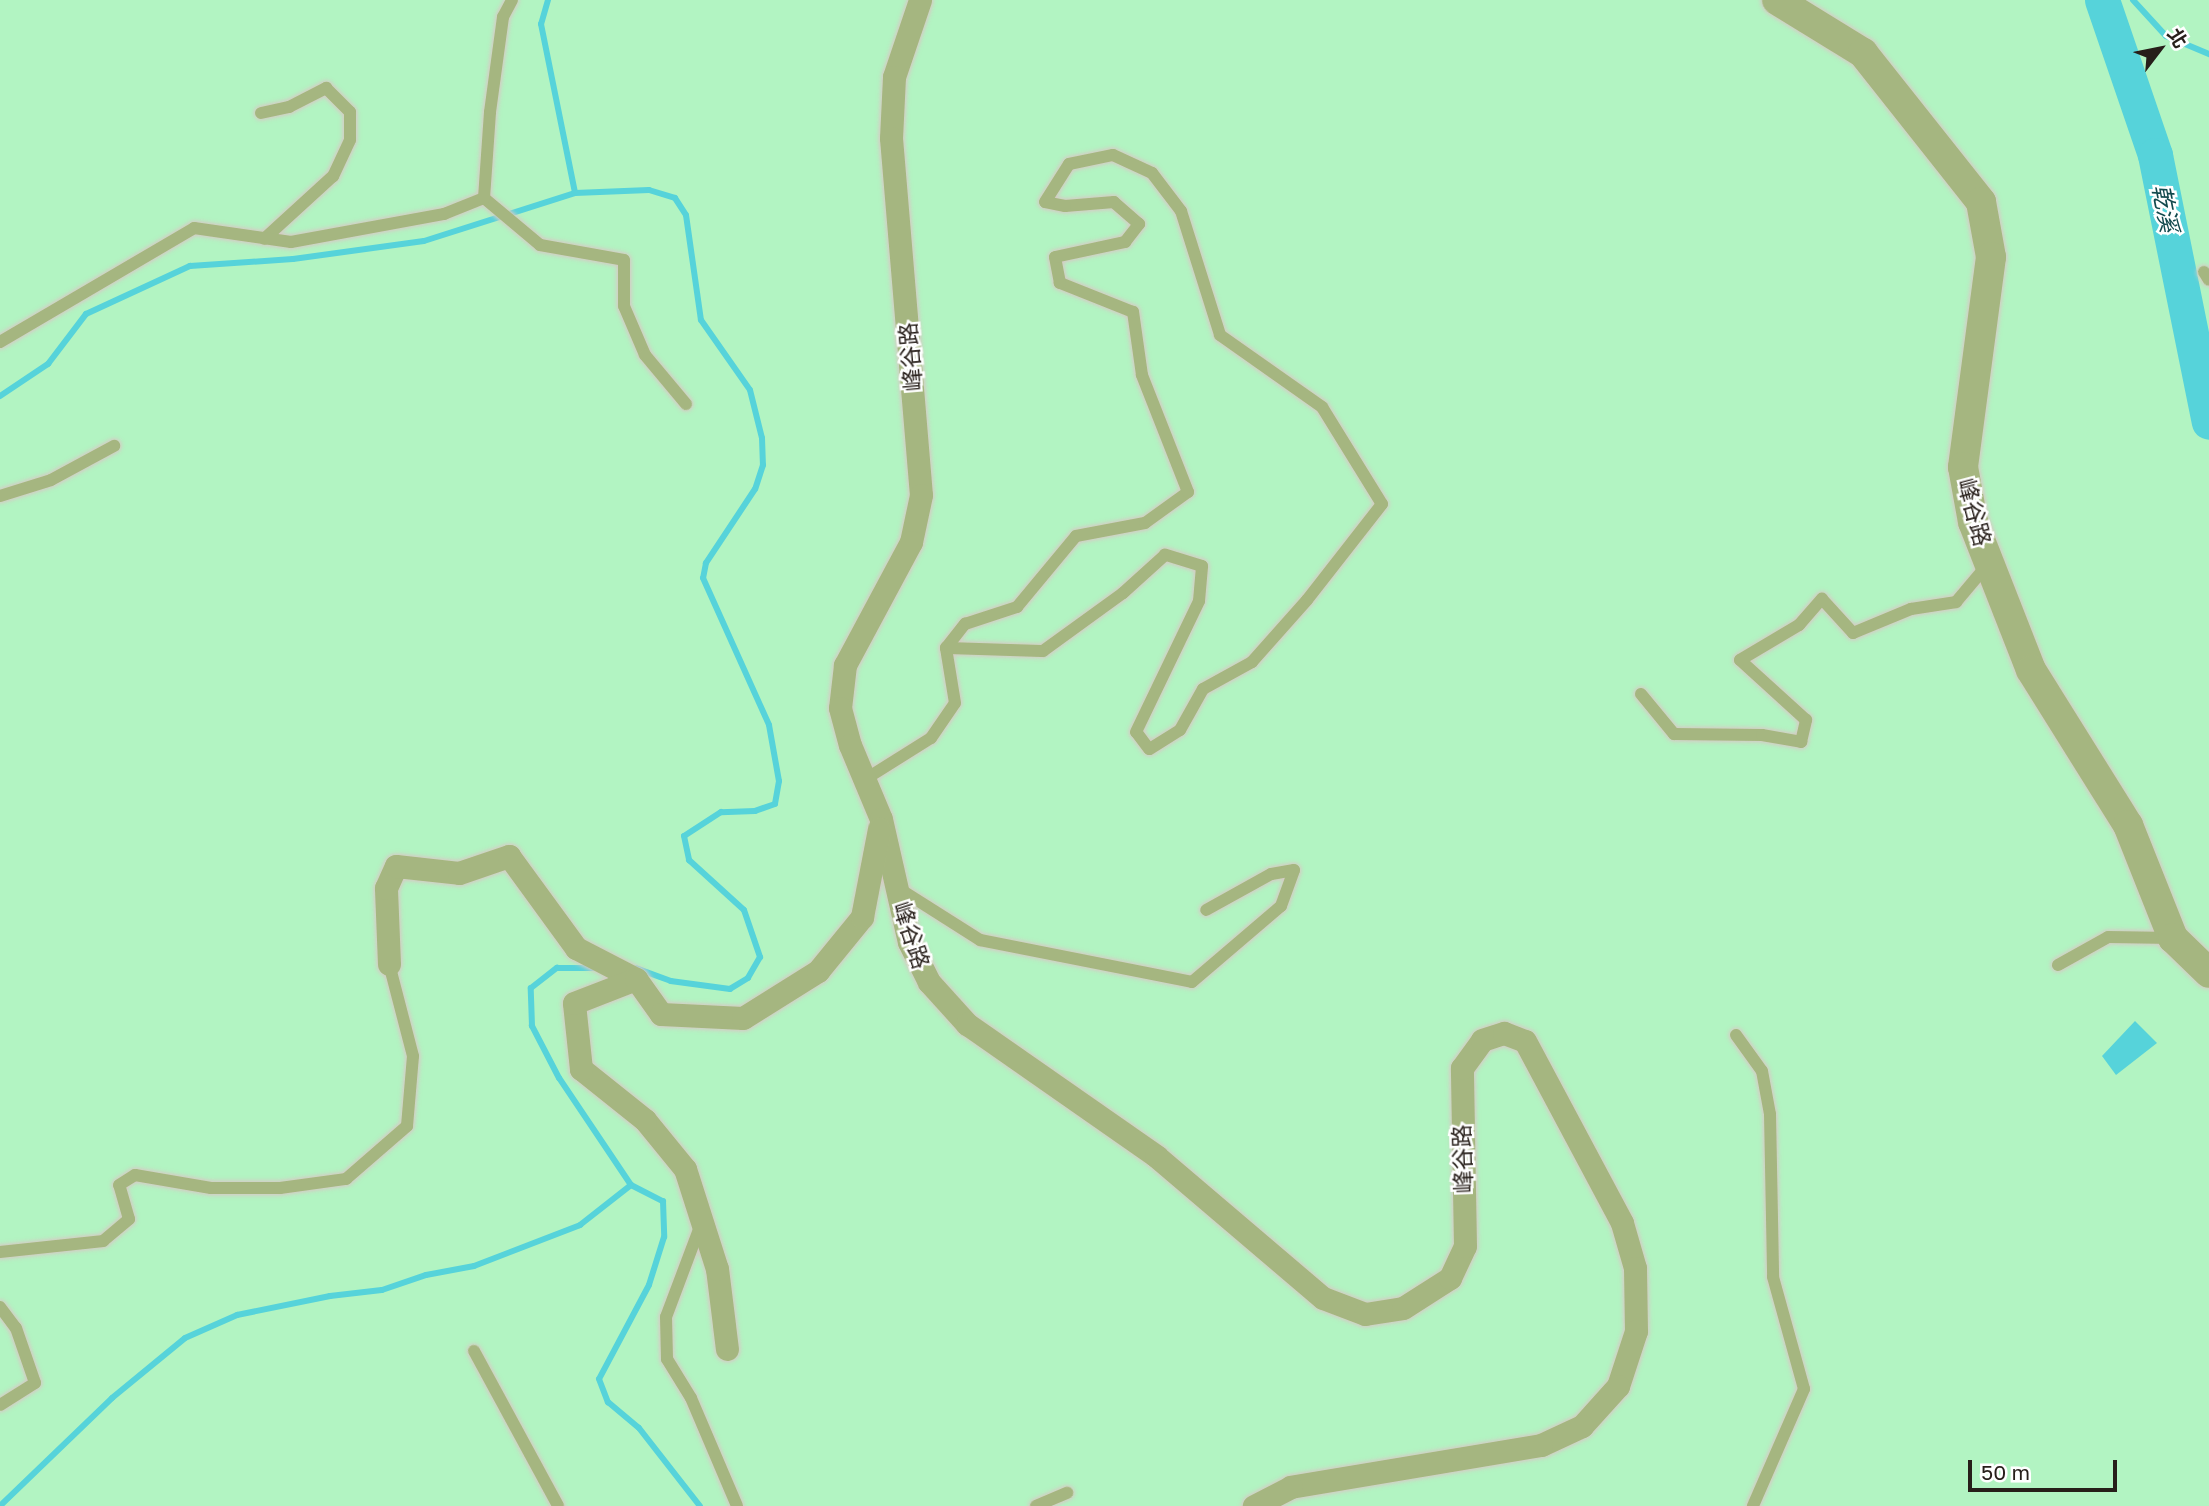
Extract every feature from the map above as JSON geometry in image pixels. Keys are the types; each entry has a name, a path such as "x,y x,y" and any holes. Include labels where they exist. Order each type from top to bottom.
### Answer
{"street":[{"name":"峰谷路","path":"920,0 894,77 891,138 921,495 911,542 845,665 840,708 864,780 881,819 909,942 929,982 967,1024 1156,1156 1323,1298 1364,1314 1403,1308 1450,1278 1465,1246 1462,1068 1482,1040 1504,1033 1525,1041 1622,1223 1635,1268 1636,1331 1618,1386 1582,1426 1541,1444 1291,1487 1254,1506"},
{"name":"峰谷路","path":"1777,0 1863,53 1981,202 1991,257 1963,467 1973,522 2031,670 2128,825 2173,938 2209,973"},
{"name":"峰谷路","path":"389,964 386,888 396,866 459,873 509,856 576,948 635,979 661,1014 743,1018 818,971 862,917 881,819"},
{"path":"635,979 574,1003 581,1069 645,1120 685,1169 717,1269 727,1349"}],"lane":[{"path":"489,202 492,99 503,17 512,0"},
{"path":"261,113 289,107 326,88 351,113 350,140 333,176 264,239"},
{"path":"864,780 931,737 955,703 946,648 965,624 1017,607 1076,536 1145,523 1188,492 1142,375 1133,312 1059,283 1055,257 1125,242 1139,224 1114,202 1065,206 1045,202 1069,163 1113,155 1152,173 1181,211 1220,335 1322,407 1382,503 1252,662 1203,689 1180,730 1149,750 1136,732 1199,601 1202,566 1165,555 1123,593 1043,650 946,648"},
{"path":"489,202 540,246 624,260 624,306 645,355 686,404"},
{"path":"0,342 194,228 290,242 444,214 489,202"},
{"path":"0,496 51,480 114,446"},
{"path":"1641,694 1674,734 1762,735 1801,742 1806,720 1740,660 1798,625 1822,599 1853,634 1911,609 1956,602 1989,563"},
{"path":"897,888 980,940 1192,982 1281,906 1294,870 1271,874 1206,910"},
{"path":"2058,965 2108,937 2173,938"},
{"path":"0,1252 103,1241 129,1219 119,1185 135,1175 211,1188 280,1188 346,1179 407,1126 413,1056 389,964"},
{"path":"1736,1035 1762,1071 1770,1114 1773,1278 1804,1389 1753,1506"},
{"path":"702,1221 666,1317 667,1359 691,1398 737,1506"},
{"path":"0,1307 16,1328 35,1383 0,1405"},
{"path":"474,1351 558,1506"},
{"path":"1037,1506 1067,1493"}],"green space":[{"path":"0,0 2209,0 2209,1506 0,1506"}],"water":[{"path":"2135,1021 2157,1043 2116,1075 2102,1056"}],"waterway":[{"path":"548,0 541,24 575,193 649,190 675,198 686,215 701,320 750,390 762,438 763,465 755,489 706,563 703,578 769,725 779,781 775,804 755,811 721,812 684,836 689,860 744,910 760,957 748,978 730,989 671,981 636,968"},
{"name":"乾溪","path":"2102,0 2155,155 2209,422"},
{"path":"2133,0 2166,36 2209,54"},
{"path":"0,396 48,364 86,314 190,266 293,259 424,241 575,193"},
{"path":"2,1504 112,1398 185,1338 237,1315 330,1296 382,1290 426,1275 474,1266 580,1225 631,1185 559,1078 532,1026 531,988 557,968 597,968"},
{"path":"631,1185 663,1201 664,1237 649,1285 599,1379 608,1402 639,1428 700,1506"}]}
